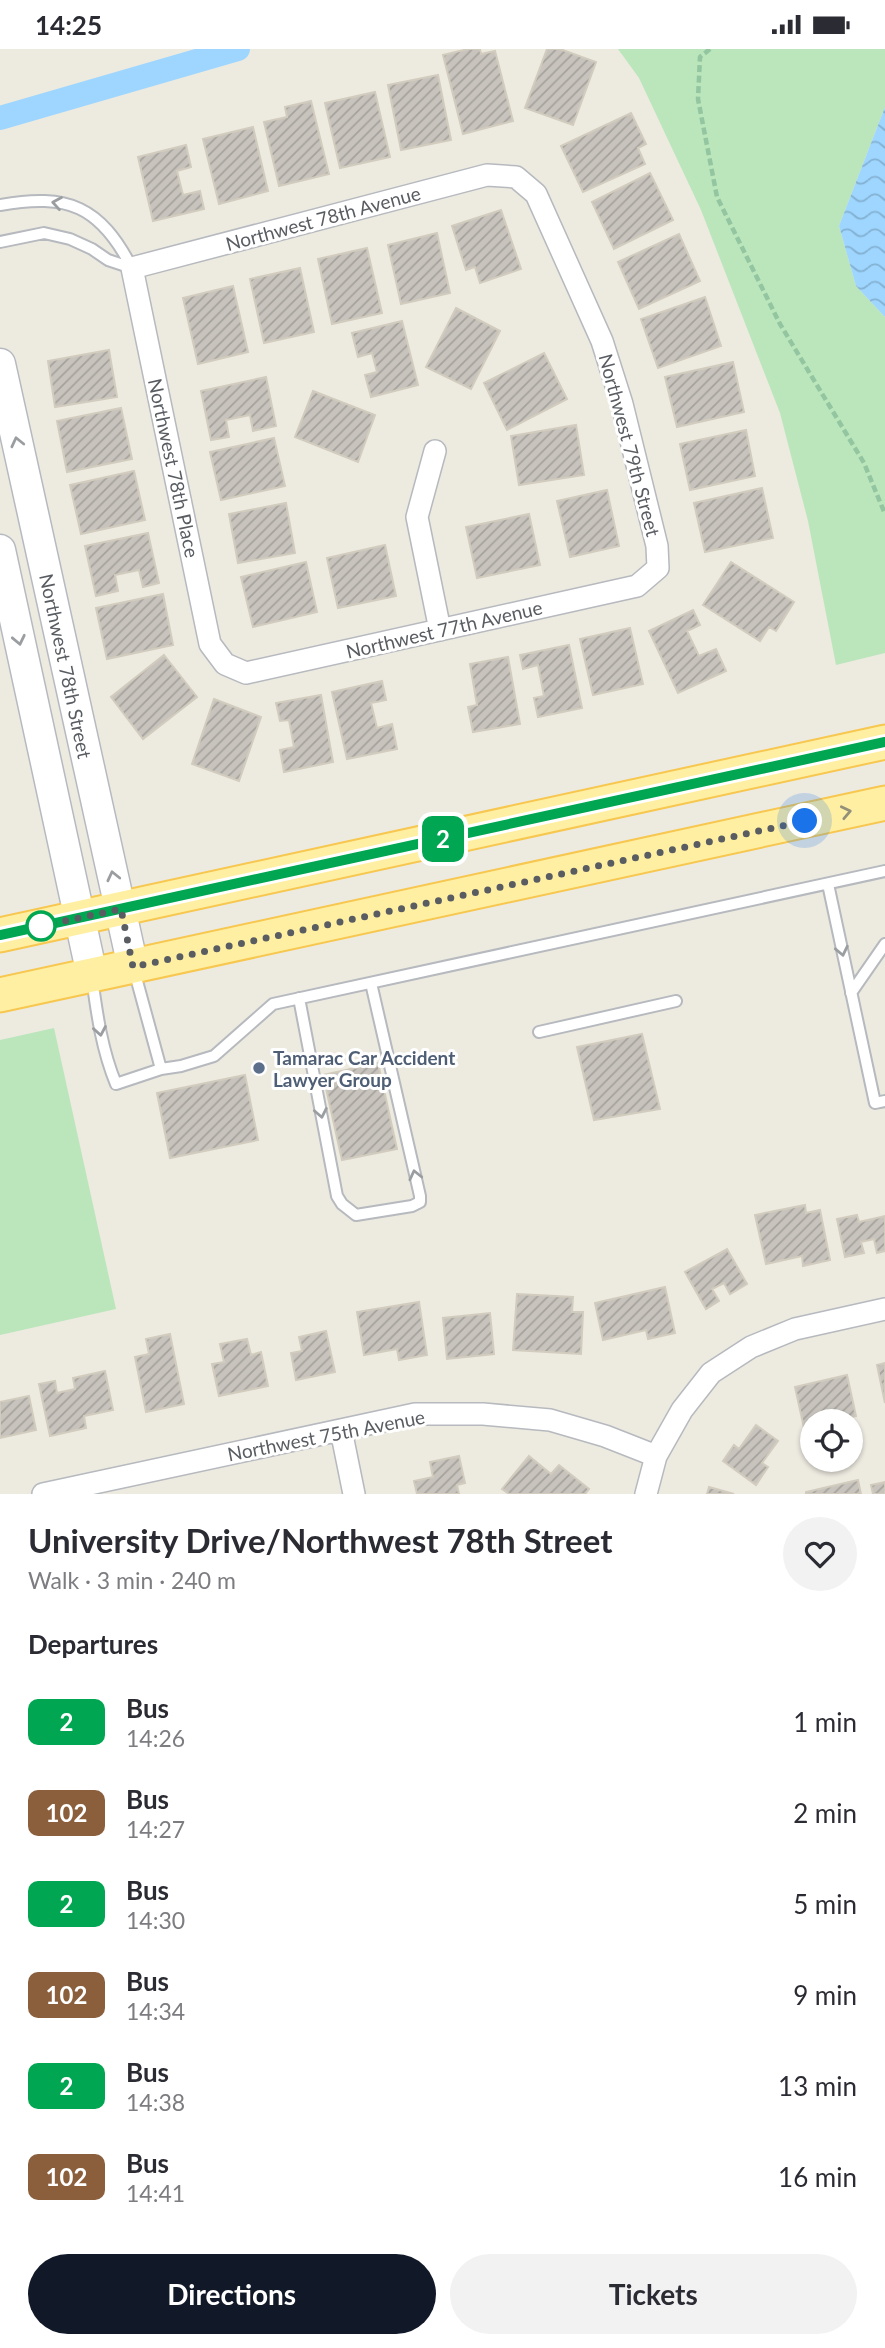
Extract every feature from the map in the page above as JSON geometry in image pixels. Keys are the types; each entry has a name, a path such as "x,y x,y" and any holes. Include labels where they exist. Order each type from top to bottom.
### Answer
{"main road":[{"path":"0,935 885,742"},
{"path":"0,995 885,803"}],"street":[{"name":"Northwest 78th Avenue","path":"132,268 487,175 516,177"},
{"name":"Northwest 79th Street","path":"516,177 536,194 602,341 622,404 657,546 658,568"},
{"name":"Northwest 78th Place","path":"132,268 210,644 225,664"},
{"name":"Northwest 78th Street","path":"0,364 133,967"},
{"path":"435,451 417,517 440,630"},
{"name":"Northwest 78th Street","path":"0,550 92,975"},
{"name":"Northwest 77th Avenue","path":"225,664 246,673 440,630 636,586 658,568"},
{"path":"646,1494 656,1456 682,1410 711,1373 751,1347 794,1329 885,1309"},
{"name":"Northwest 75th Avenue","path":"43,1494 415,1414 482,1414 550,1420 605,1436 656,1456"},
{"path":"341,1430 354,1494"}],"lane":[{"path":"0,205 37,200 64,203 97,219 122,250 132,268"},
{"path":"0,242 44,233 69,239 108,260 132,268"},
{"path":"92,975 99,1029 106,1060 116,1084 214,1056 273,1004 885,871"},
{"path":"828,884 875,1103 885,1101"},
{"path":"851,993 885,944"},
{"path":"133,967 161,1069"},
{"path":"299,998 337,1196 342,1204 356,1215 412,1206 419,1202 420,1196 371,983"},
{"path":"539,1032 676,1001"}],"path":[{"path":"710,49 699,57 698,99 717,197 780,324 864,463 885,514"}],"green space":[{"path":"618,49 885,49 885,107 839,226 856,286 885,317 885,653 836,665 808,521 780,413 701,210 639,78"},
{"path":"54,1028 116,1309 0,1335 0,1040"}],"water":[{"path":"885,107 885,317 856,286 839,226"}],"building":[{"path":"480,49 481,54 495,51 513,121 463,134 443,55"},
{"path":"547,49 560,49 596,62 573,125 525,108"},
{"path":"438,75 451,140 401,150 388,85"},
{"path":"375,92 390,157 340,168 325,103"},
{"path":"311,101 329,174 279,186 264,122 287,117 285,107"},
{"path":"631,113 646,144 638,148 645,164 583,192 561,146"},
{"path":"253,127 268,191 219,204 203,139"},
{"path":"186,145 191,167 177,171 183,195 200,191 204,209 153,221 138,157"},
{"path":"650,173 673,220 614,249 592,202"},
{"path":"501,210 521,269 480,283 475,267 466,270 452,226"},
{"path":"437,233 450,293 401,304 388,245"},
{"path":"679,234 700,281 639,309 618,262"},
{"path":"367,248 382,313 332,324 318,259"},
{"path":"300,268 314,332 264,343 250,279"},
{"path":"233,286 248,352 198,364 183,298"},
{"path":"705,297 721,346 658,368 641,319"},
{"path":"456,308 500,331 471,389 426,367"},
{"path":"402,321 418,385 371,397 365,375 377,372 372,353 358,357 352,333"},
{"path":"109,350 117,397 55,407 48,361"},
{"path":"544,353 567,399 507,430 484,383"},
{"path":"733,362 744,412 677,427 665,377"},
{"path":"266,377 276,426 253,431 250,415 226,420 229,437 211,440 201,391"},
{"path":"313,391 375,415 358,462 295,437"},
{"path":"121,408 132,459 67,472 57,421"},
{"path":"576,425 584,475 519,485 511,436"},
{"path":"746,430 755,476 690,490 680,444"},
{"path":"274,438 285,486 221,500 210,452"},
{"path":"134,471 145,520 81,534 70,485"},
{"path":"762,488 773,538 705,552 694,503"},
{"path":"607,490 619,546 570,557 557,501"},
{"path":"286,503 295,553 238,563 229,514"},
{"path":"529,514 540,565 477,578 466,527"},
{"path":"148,533 159,583 143,587 139,570 115,575 118,591 96,596 85,546"},
{"path":"385,545 396,596 338,608 327,558"},
{"path":"306,562 317,612 253,627 241,577"},
{"path":"731,562 794,602 776,631 769,627 760,641 703,605"},
{"path":"163,594 173,645 107,659 96,608"},
{"path":"693,610 700,625 687,631 699,656 716,649 726,671 678,693 649,631"},
{"path":"630,628 643,684 593,695 580,639"},
{"path":"569,645 582,708 538,717 534,698 544,696 538,665 523,669 520,655"},
{"path":"164,655 197,697 143,739 111,697"},
{"path":"508,657 520,724 473,732 468,707 477,705 470,664"},
{"path":"382,681 386,700 371,703 377,728 392,724 397,749 347,759 332,692"},
{"path":"321,695 333,762 284,772 280,750 294,747 289,720 280,721 276,703"},
{"path":"214,699 261,717 239,781 192,764"},
{"path":"642,1034 660,1109 594,1120 577,1047"},
{"path":"378,1063 397,1149 342,1160 323,1075"},
{"path":"245,1075 258,1140 170,1158 157,1093"},
{"path":"805,1205 806,1213 820,1210 830,1260 803,1266 802,1256 766,1264 755,1215"},
{"path":"857,1215 859,1222 885,1216 885,1251 877,1253 874,1239 861,1242 864,1253 845,1257 837,1219"},
{"path":"727,1249 747,1284 730,1294 724,1283 712,1289 719,1301 706,1309 685,1272"},
{"path":"665,1287 675,1333 648,1339 646,1330 603,1340 595,1303"},
{"path":"517,1294 573,1297 572,1312 583,1312 581,1354 513,1350"},
{"path":"419,1302 427,1355 399,1360 397,1349 364,1355 357,1312"},
{"path":"490,1313 494,1354 447,1359 443,1318"},
{"path":"326,1331 335,1372 296,1380 291,1353 302,1351 299,1337"},
{"path":"170,1334 184,1404 146,1412 135,1357 149,1354 146,1339"},
{"path":"247,1339 251,1355 261,1352 268,1386 219,1396 212,1364 224,1362 220,1344"},
{"path":"885,1363 885,1403 877,1365"},
{"path":"105,1371 113,1410 84,1416 86,1428 50,1436 39,1384 55,1381 57,1393 75,1389 73,1378"},
{"path":"847,1375 854,1409 800,1410 795,1387"},
{"path":"29,1396 36,1430 0,1438 0,1402"},
{"path":"756,1425 778,1441 762,1463 768,1467 756,1485 723,1461 734,1445 739,1449"},
{"path":"459,1456 465,1483 457,1485 459,1494 417,1494 414,1481 433,1477 430,1462"},
{"path":"529,1456 551,1474 559,1465 589,1489 585,1494 509,1494 502,1489"},
{"path":"858,1480 861,1494 806,1494 806,1492"},
{"path":"885,1482 885,1494 873,1494 871,1485"},
{"path":"709,1487 734,1494 707,1494"}],"waterway":[{"path":"0,118 238,49"}],"bus line":[{"name":"2","path":"0,935 885,742"}],"place":[{"name":"Tamarac Car Accident Lawyer Group","path":"259,1068"}],"route":[{"path":"41,926 121,909 133,967 805,821"}]}
